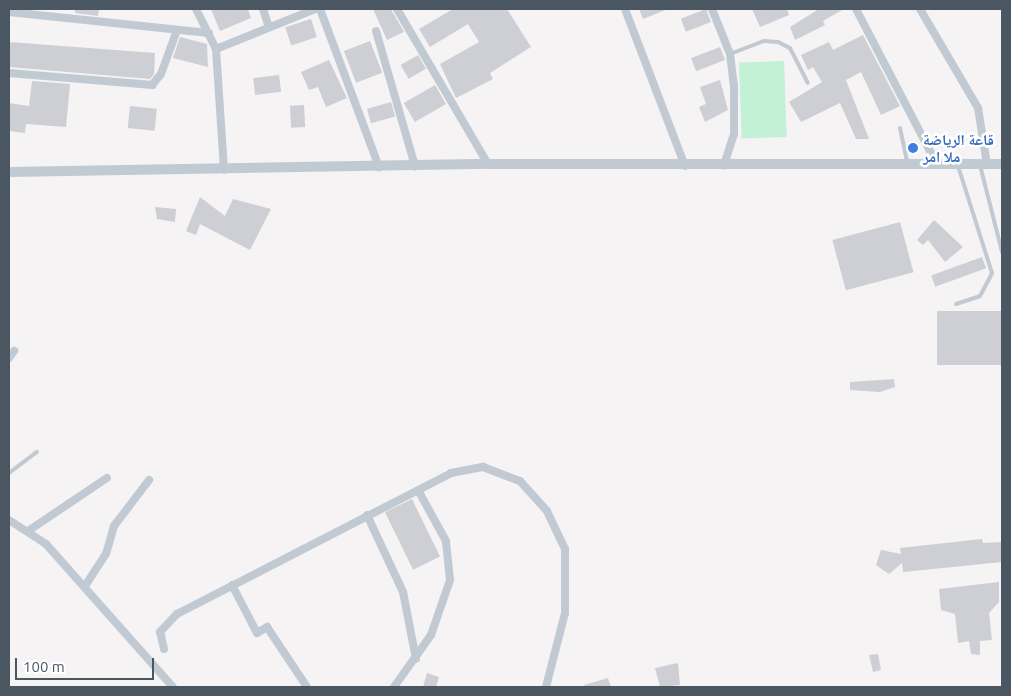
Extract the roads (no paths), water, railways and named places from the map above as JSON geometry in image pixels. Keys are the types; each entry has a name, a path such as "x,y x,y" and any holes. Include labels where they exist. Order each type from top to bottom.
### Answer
{"street":[{"path":"196,9 216,49 224,170"},
{"path":"263,9 269,27"},
{"path":"216,49 315,9"},
{"path":"320,9 379,167"},
{"path":"397,9 488,164"},
{"path":"625,9 685,166"},
{"path":"712,9 730,54 734,134 724,166"},
{"path":"856,9 936,163"},
{"path":"920,9 978,108 984,164"},
{"path":"9,12 209,33"},
{"path":"9,72 152,85 161,74 177,30"},
{"path":"376,32 415,166"},
{"path":"9,172 224,170 488,164 724,166 1002,164"},
{"path":"9,358 14,350"},
{"path":"164,649 160,632 166,622 451,472 483,467 520,481 547,511 565,550 568,577 565,613 546,687"},
{"path":"28,531 107,478"},
{"path":"85,586 106,554 114,526 149,480"},
{"path":"394,687 416,659 431,635 451,569 446,541 418,490"},
{"path":"367,515 403,592 416,659"},
{"path":"9,520 28,531 85,586 173,687"},
{"path":"232,586 257,633 267,627 307,687"}],"lane":[{"path":"730,54 764,41 778,42 790,48 808,83"},
{"path":"900,128 908,164"},
{"path":"956,304 980,296 992,273 957,164"},
{"path":"984,164 1002,252"},
{"path":"9,473 37,452"}],"place":[{"name":"قاعة الرياضة ملا امر","path":"913,148"}]}
